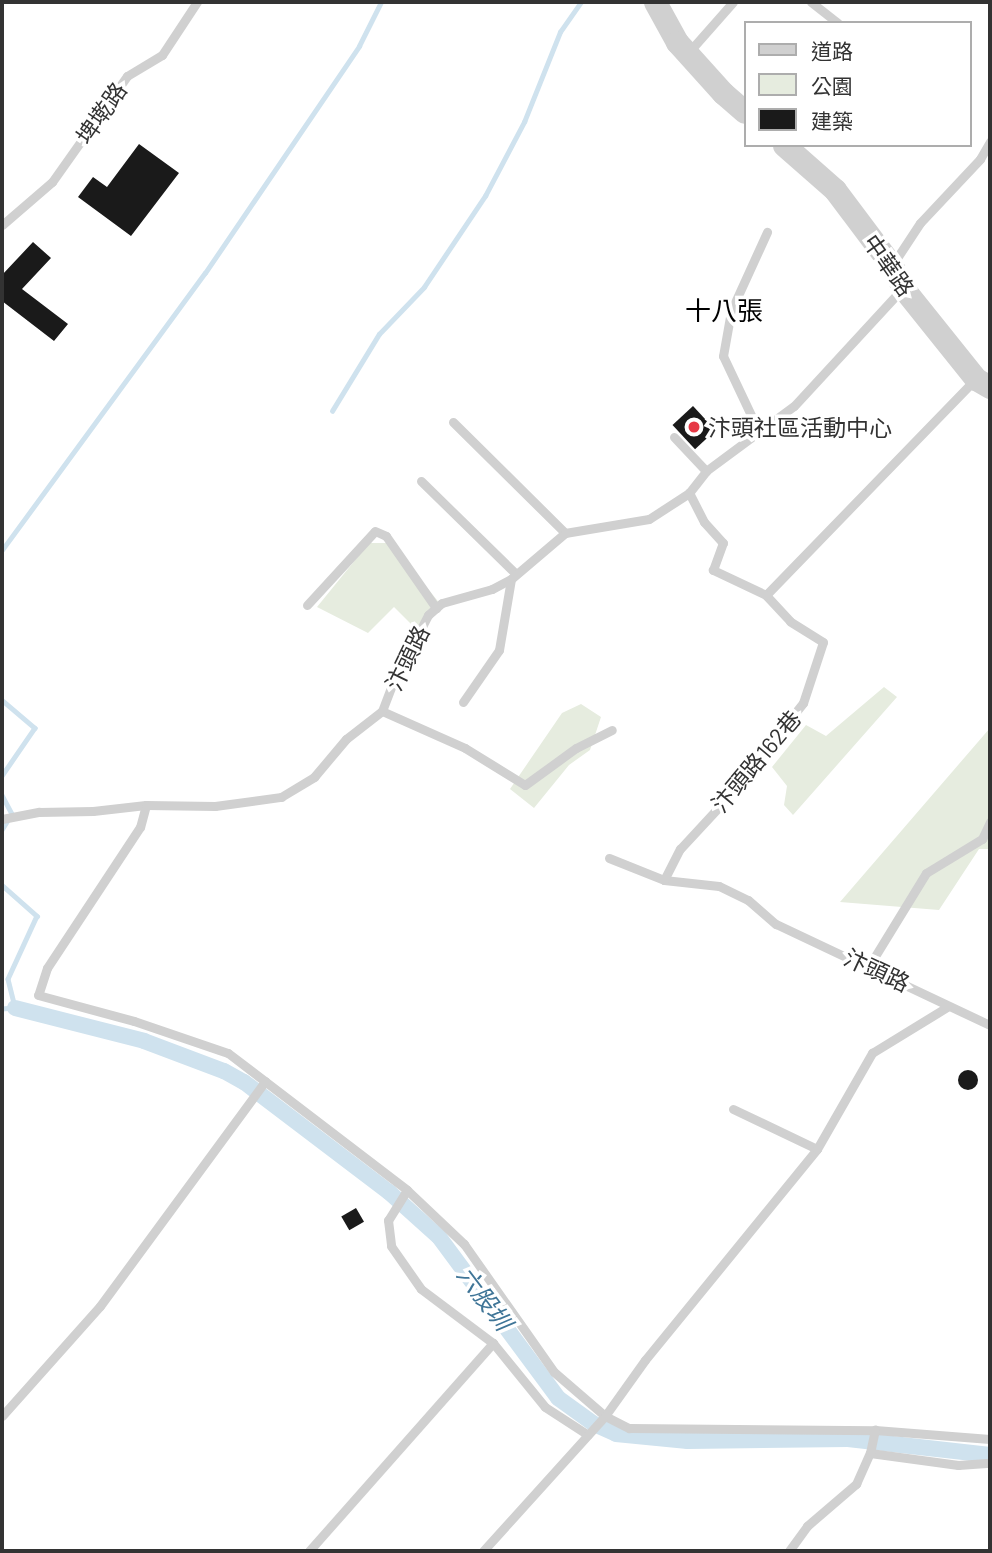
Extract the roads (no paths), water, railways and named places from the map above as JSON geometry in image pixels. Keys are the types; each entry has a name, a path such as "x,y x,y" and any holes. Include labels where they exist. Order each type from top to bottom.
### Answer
{"street":[{"path":"655,2 677,42 744,110"},
{"name":"中華路","path":"786,147 835,190 892,266 903,288 983,383"}],"lane":[{"name":"埤墘路","path":"2,225 52,182 127,76 162,55 197,2"},
{"path":"687,54 733,2"},
{"path":"811,2 835,21"},
{"path":"892,266 920,223 980,159 990,142"},
{"path":"759,432 723,356 731,311 767,232"},
{"path":"453,422 565,533 649,519 689,493 706,471 794,406 903,288"},
{"path":"766,595 983,383"},
{"path":"674,437 706,471"},
{"path":"421,481 514,577 499,650 463,702"},
{"name":"汴頭路162巷","path":"664,880 680,849 729,796 803,703 823,642 790,621 766,595 713,570 723,543 704,522 689,493"},
{"path":"307,606 375,531 386,536 436,608"},
{"name":"汴頭路","path":"3,819 146,805 215,806 281,797 314,777 346,739 382,712 428,615 436,608 460,597 492,589 514,577 565,533"},
{"path":"382,712 465,748 525,785 576,748 612,730"},
{"path":"146,805 140,827 47,968 38,995 134,1021 228,1053 263,1085 405,1193 464,1244 554,1372 605,1416 629,1428 874,1431 990,1439"},
{"path":"869,966 926,873 982,839 990,822"},
{"name":"汴頭路","path":"609,858 664,880 719,886 748,900 776,924 990,1025"},
{"path":"483,1551 605,1416 645,1360 817,1149 872,1053 947,1007"},
{"path":"2,1416 100,1306 263,1085"},
{"path":"733,1110 817,1149"},
{"path":"405,1193 388,1220 391,1246 421,1289 493,1343 545,1407 588,1435"},
{"path":"309,1551 493,1343"},
{"path":"789,1551 807,1527 856,1484 870,1452 874,1431"},
{"path":"870,1452 958,1465 990,1464"}],"waterway":[{"path":"2,550 205,273 359,46 381,2"},
{"path":"332,411 379,334 424,287 485,196 524,122 560,32 581,2"},
{"path":"2,700 35,728 2,776"},
{"path":"2,795 12,814 2,830"},
{"path":"2,885 37,916 8,979 15,1008 2,1009"},
{"name":"六股圳","path":"15,1008 144,1041 224,1071 244,1082 389,1192 439,1237 558,1398 594,1424 616,1434 688,1441 848,1439 990,1455"}],"place":[{"name":"汴頭社區活動中心","path":"694,427"}],"district":[{"name":"十八張","path":"724,310"}]}
